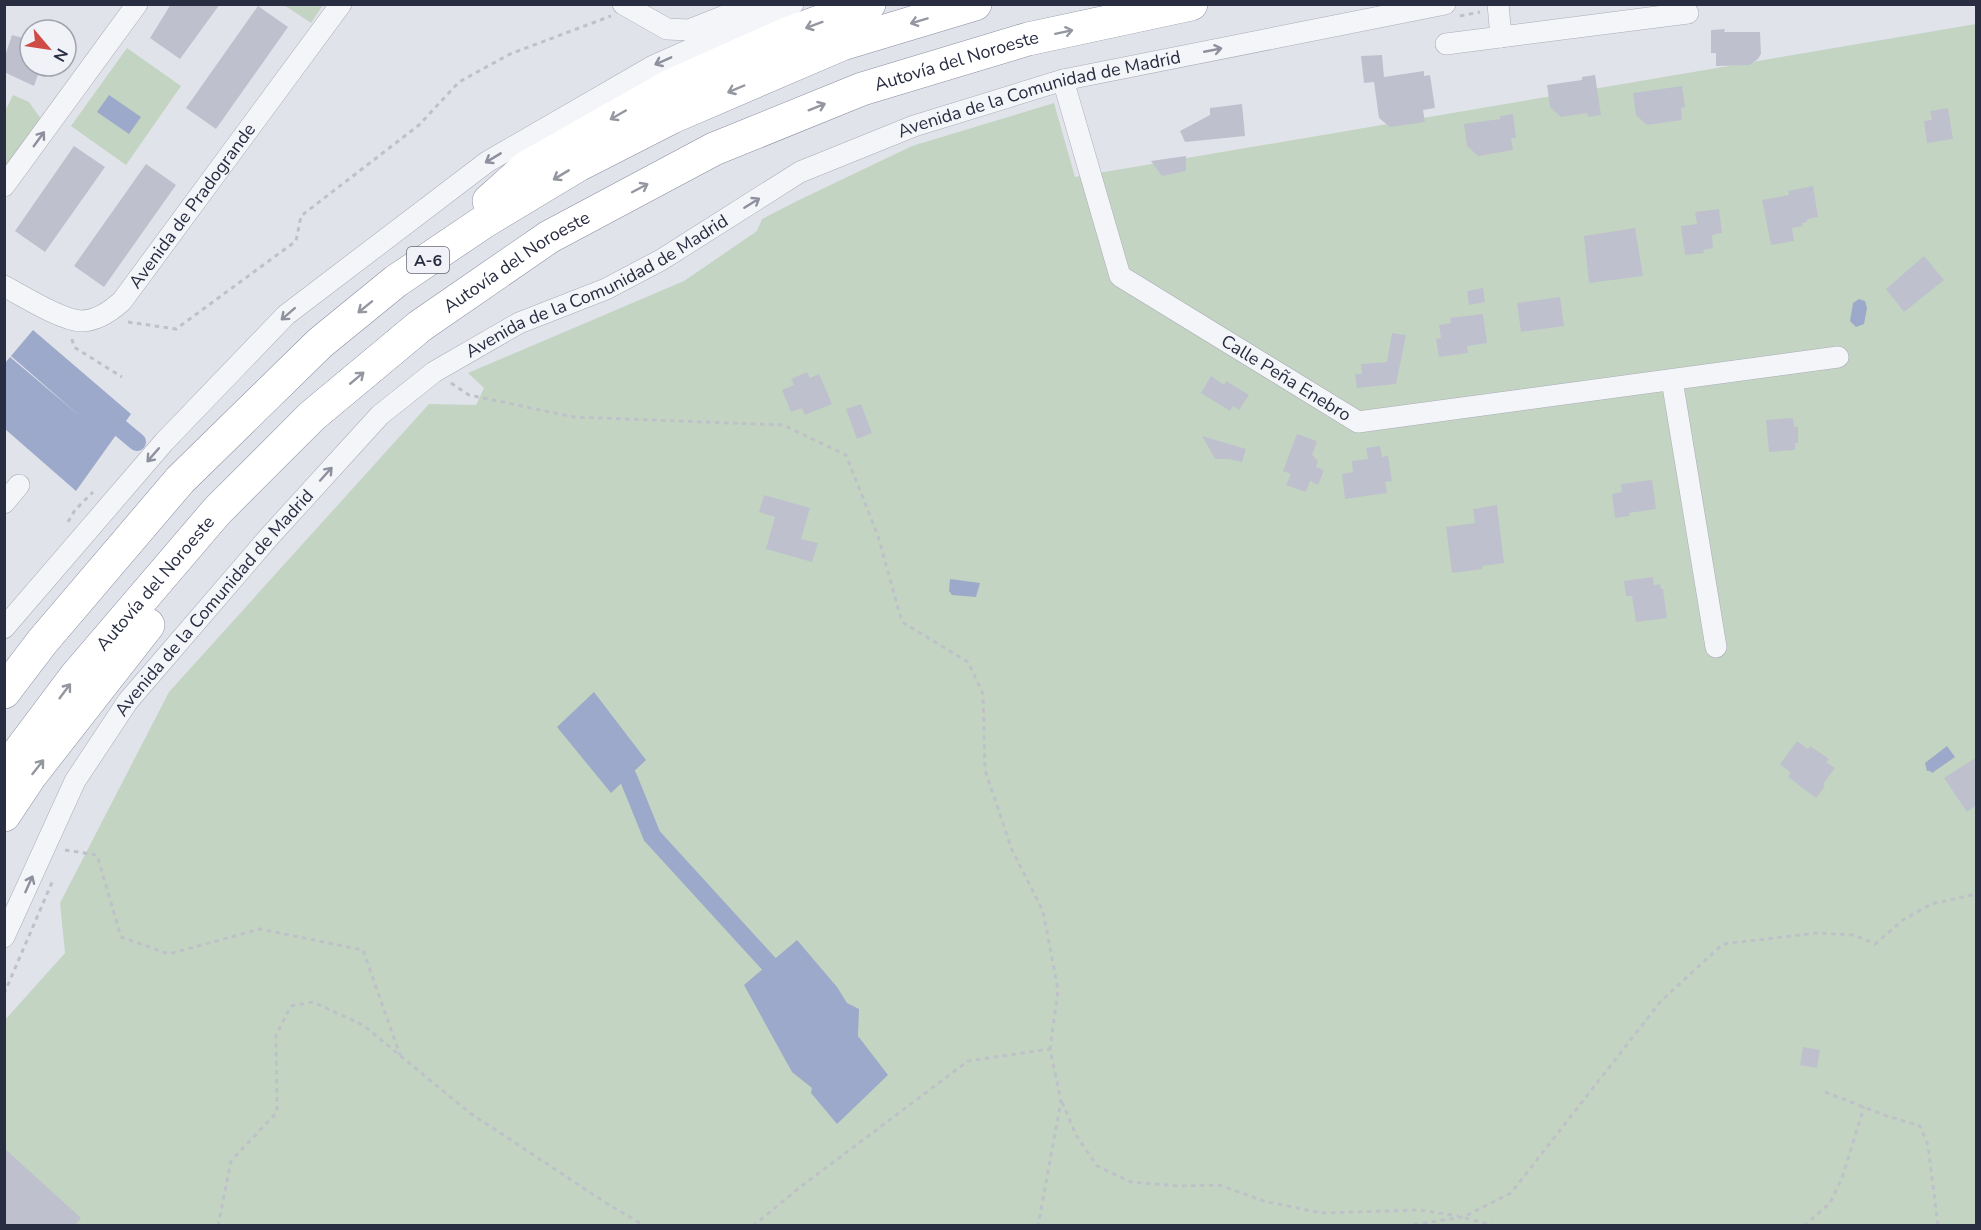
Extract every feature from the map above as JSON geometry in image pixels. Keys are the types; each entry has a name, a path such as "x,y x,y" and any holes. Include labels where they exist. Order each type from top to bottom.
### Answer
{"highway":[{"path":"396,281 528,167 670,86 789,33 868,4"},
{"name":"A-6","path":"4,692 42,642 180,480 320,343 396,281 485,221 578,165 672,117 842,45 975,4"},
{"name":"Autovía del Noroeste","path":"4,772 76,676 217,511 312,416 420,326 549,237 714,149 862,89 1028,39 1191,4"},
{"path":"4,815 44,758 312,416"}],"street":[{"path":"4,186 137,4"},
{"name":"Avenida de Pradogrande","path":"96,318 111,312 122,301 341,4"},
{"path":"626,7 667,29 689,30 755,4"},
{"path":"4,628 164,442 286,315 487,162 652,66 793,4"},
{"path":"1498,7 1501,37"},
{"name":"Avenida de la Comunidad de Madrid","path":"4,937 56,848 75,781 128,701 269,537 380,415 434,372 519,323 606,289 661,260 800,172 914,126 1063,80 1448,11"},
{"path":"1446,44 1688,13"},
{"name":"Calle Peña Enebro","path":"1063,80 1120,276 1358,422 1838,357"},
{"path":"4,286 66,317 81,321 96,318"},
{"path":"1672,380 1716,647"},
{"path":"4,502 19,485"}],"path":[{"path":"96,318 176,329 296,241 301,216 419,125 459,82 510,54 626,7"},
{"path":"1448,11 1498,7"},
{"path":"66,317 74,347 122,377"},
{"path":"434,372 469,395 574,417 783,425 846,454 878,536 902,622 968,662 983,694 985,770 1012,850 1043,911 1059,990 1050,1049 1061,1101 1076,1135 1097,1166 1131,1182 1180,1186 1219,1185 1264,1201 1321,1213 1419,1210 1463,1217 1497,1226"},
{"path":"56,848 62,860"},
{"path":"56,848 97,855 122,937 169,954 260,929 363,950 400,1057"},
{"path":"4,994 57,870"},
{"path":"1405,1226 1463,1217 1511,1193 1661,1001 1723,944 1817,933 1854,935 1875,944 1903,920 1931,904 1977,894"},
{"path":"218,1226 231,1161 278,1112 276,1035 291,1006 313,1002 363,1025 470,1113 606,1203 645,1226"},
{"path":"753,1226 968,1061 1050,1049"},
{"path":"1825,1092 1920,1126 1928,1145 1938,1226"},
{"path":"1038,1226 1061,1101"},
{"path":"1804,1226 1830,1203 1842,1178 1864,1107"}],"green space":[{"path":"284,5 323,5 311,23"},
{"path":"1976,24 1976,1225 5,1225 5,1020 65,953 60,903 169,692 429,404 476,405 484,388 468,373 684,281 757,231 762,219 912,146 1054,103 1075,177"},
{"path":"127,48 181,86 126,165 71,126"},
{"path":"13,95 29,102 41,119 5,168 5,111"}],"water":[{"path":"109,95 141,117 129,134 97,112"},
{"path":"1859,299 1865,301 1867,308 1864,324 1856,327 1850,321 1853,303"},
{"path":"33,330 131,414 76,491 5,429 5,363 10,357 81,417 11,356"},
{"path":"950,579 980,583 976,597 952,595 949,591"},
{"path":"594,692 646,760 611,793 557,727"},
{"path":"1947,746 1955,757 1932,773 1927,771 1925,763"},
{"path":"797,940 837,987 847,1003 859,1009 858,1036 888,1075 837,1124 811,1093 812,1088 792,1072 744,985"}],"building":[{"path":"171,4 220,4 180,59 150,38"},
{"path":"258,6 288,27 216,129 186,108"},
{"path":"1725,29 1724,32 1760,32 1761,54 1758,59 1749,65 1716,66 1716,53 1711,53 1711,30"},
{"path":"12,35 18,37 18,78 37,78 34,86 4,72 4,59"},
{"path":"1382,55 1384,77 1424,71 1424,76 1430,75 1435,108 1423,110 1425,122 1390,127 1379,118 1374,82 1364,83 1361,56"},
{"path":"1595,75 1601,115 1588,117 1587,113 1561,117 1550,107 1547,85 1582,80 1582,77"},
{"path":"1682,86 1685,107 1681,108 1682,120 1647,125 1636,115 1633,93"},
{"path":"1242,104 1245,136 1185,142 1180,131 1210,115 1210,108"},
{"path":"1948,108 1953,139 1927,143 1924,121 1932,120 1930,111"},
{"path":"1513,114 1516,138 1511,138 1513,150 1478,156 1467,146 1464,124 1500,119 1500,116"},
{"path":"74,146 105,167 45,252 15,231"},
{"path":"1186,156 1186,171 1162,176 1151,161"},
{"path":"146,164 176,185 104,287 74,266"},
{"path":"1813,186 1818,217 1807,219 1807,222 1802,223 1803,226 1792,228 1794,241 1771,245 1762,200 1789,195 1788,191"},
{"path":"1719,209 1722,233 1712,235 1713,248 1703,250 1704,253 1685,255 1681,226 1697,224 1695,212"},
{"path":"1635,228 1643,276 1589,283 1584,236"},
{"path":"1924,256 1944,280 1904,312 1886,289"},
{"path":"1483,288 1485,302 1469,305 1467,291"},
{"path":"1560,297 1564,326 1521,332 1517,303"},
{"path":"1483,314 1487,343 1467,346 1468,353 1439,357 1436,339 1441,338 1439,325 1451,323 1450,318"},
{"path":"1392,333 1406,335 1396,384 1357,388 1355,374 1362,374 1361,364 1387,362"},
{"path":"807,372 810,378 819,374 832,404 805,415 802,408 791,412 782,390 794,385 791,379"},
{"path":"1211,376 1224,385 1226,381 1249,395 1239,410 1233,406 1230,411 1201,393"},
{"path":"861,404 872,433 857,439 846,409"},
{"path":"1793,418 1794,427 1798,427 1798,443 1795,443 1795,450 1769,452 1766,420"},
{"path":"1297,434 1317,441 1312,455 1318,460 1316,467 1324,470 1318,485 1310,481 1306,492 1286,485 1291,474 1283,471"},
{"path":"1202,436 1246,449 1242,462 1215,459"},
{"path":"1380,446 1382,457 1388,456 1392,481 1385,482 1387,493 1345,499 1342,474 1353,472 1352,461 1368,459 1366,448"},
{"path":"1652,480 1656,509 1629,513 1630,516 1615,518 1612,494 1622,492 1621,484"},
{"path":"764,495 810,508 801,539 818,543 812,562 766,549 775,517 759,512"},
{"path":"1497,505 1504,563 1452,573 1446,527 1475,523 1473,509"},
{"path":"1653,577 1654,585 1660,584 1663,589 1667,618 1636,622 1632,596 1626,596 1624,581"},
{"path":"1797,741 1808,749 1810,746 1829,759 1826,762 1835,768 1816,798 1788,777 1791,773 1780,764"},
{"path":"1977,757 1977,805 1967,812 1944,778"},
{"path":"1803,1047 1820,1050 1817,1068 1800,1065"},
{"path":"4,1148 81,1218 74,1226 4,1226"}],"waterway":[{"path":"101,412 137,442"},
{"path":"615,756 628,777 652,836 769,964"}]}
